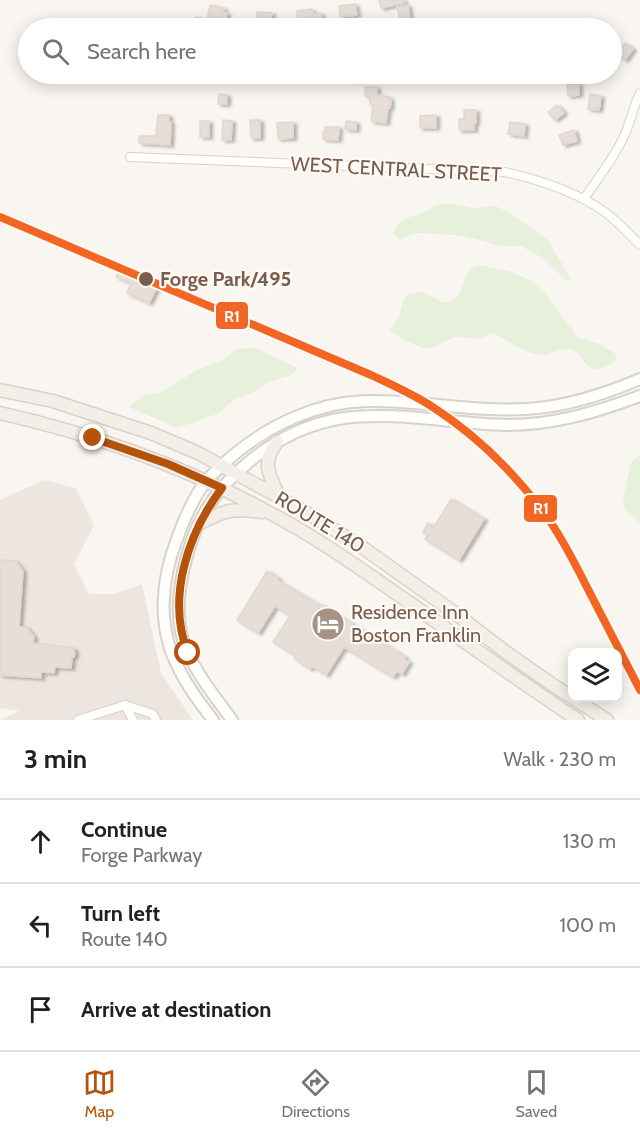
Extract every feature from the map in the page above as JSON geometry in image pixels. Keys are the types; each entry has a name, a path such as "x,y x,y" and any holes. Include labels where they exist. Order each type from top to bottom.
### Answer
{"main road":[{"name":"ROUTE 140","path":"0,390 53,401 135,427 182,445 279,496 359,545 452,610 507,653 607,720"},
{"name":"ROUTE 140","path":"0,412 110,443 168,464 270,513 350,561 578,720"},
{"path":"277,442 269,454 267,464 279,496"},
{"path":"200,523 228,510 244,509 270,513"}],"street":[{"path":"584,199 617,150 640,93"},
{"name":"WEST CENTRAL STREET","path":"130,157 505,172 529,177 584,199 607,213 640,245"},
{"path":"213,720 174,660 166,634 165,582 173,549 198,492 221,466 246,445 301,414 350,402 428,404 494,410 529,409 563,404 612,391 640,379"},
{"path":"232,720 196,668 186,648 180,620 180,595 184,569 193,538 209,506 235,473 255,457 277,442 312,426 345,418 380,416 508,425 543,423 577,417 640,396"},
{"path":"78,720 125,705 153,714 156,720"},
{"path":"125,705 133,720"}],"shaded area":[{"path":"44,480 76,488 94,525 74,564 89,594 114,594 142,584 161,673 193,720 0,720 19,711 0,708 0,500"}],"green space":[{"path":"446,203 472,208 495,206 509,212 548,240 571,279 570,281 567,281 542,257 521,246 501,246 465,236 417,233 400,239 394,234 396,226 407,218 427,211 433,206"},
{"path":"481,265 511,272 532,281 545,293 577,337 599,344 616,354 617,358 610,365 597,369 585,363 572,350 564,349 544,355 534,354 493,333 480,339 456,337 431,348 422,348 404,340 390,330 399,317 404,298 408,294 422,292 442,302 449,302 459,295 471,268"},
{"path":"255,348 298,368 291,375 266,383 254,392 235,399 217,414 177,428 129,407 144,395 160,393 199,369 222,361 236,349"},
{"path":"640,455 640,523 625,510 623,499 631,463"}],"building":[{"path":"379,0 404,0 404,3 381,8"},
{"path":"355,4 357,15 340,17 339,6"},
{"path":"210,5 224,8 223,12 227,13 226,18 207,18"},
{"path":"408,5 410,18 399,18 397,7"},
{"path":"312,9 313,14 321,13 321,18 298,18 297,11"},
{"path":"257,12 272,13 271,18 256,18"},
{"path":"625,43 633,49 625,60 622,58 622,47"},
{"path":"567,84 579,84 579,95 568,96"},
{"path":"365,87 377,87 377,95 389,97 391,100 386,123 371,121 373,104 370,104 370,96 365,96"},
{"path":"219,94 227,95 227,104 218,104"},
{"path":"590,94 601,96 599,110 588,109"},
{"path":"557,105 564,113 555,120 548,112"},
{"path":"464,110 476,110 474,130 459,130 459,119 464,119"},
{"path":"158,115 169,115 170,145 139,143 139,136 156,136"},
{"path":"436,115 436,128 420,128 420,116"},
{"path":"223,120 232,121 231,140 222,140"},
{"path":"250,120 260,120 260,138 251,138"},
{"path":"200,121 209,121 209,137 200,137"},
{"path":"346,121 356,122 356,130 345,129"},
{"path":"293,122 293,138 278,139 277,123"},
{"path":"510,122 525,124 524,136 508,134"},
{"path":"325,127 339,127 338,140 323,139"},
{"path":"574,130 577,141 563,145 559,135"},
{"path":"119,271 157,287 149,303 127,293 131,283 116,277"},
{"path":"451,499 484,519 459,560 425,539 428,535 423,532 428,523 434,527"},
{"path":"0,560 15,561 23,571 19,627 26,627 34,637 33,643 73,648 75,653 72,657 71,668 55,667 54,673 41,672 41,678 0,675"},
{"name":"Residence Inn Boston Franklin","path":"267,571 278,578 277,580 320,606 321,604 405,657 404,659 409,662 402,674 397,671 393,677 344,647 326,675 312,666 310,669 294,658 295,655 273,642 290,616 275,606 258,633 237,620"}],"railway":[{"path":"0,217 39,234"}],"transit line":[{"name":"R1","path":"0,217 371,375 414,396 445,415 493,455 547,517 571,556 640,690"}],"place":[{"name":"Forge Park/495","path":"146,279"},
{"name":"Residence Inn Boston Franklin","path":"328,624"}],"route":[{"path":"93,438 168,464 222,488 196,530 184,569 180,620 188,653"}]}
